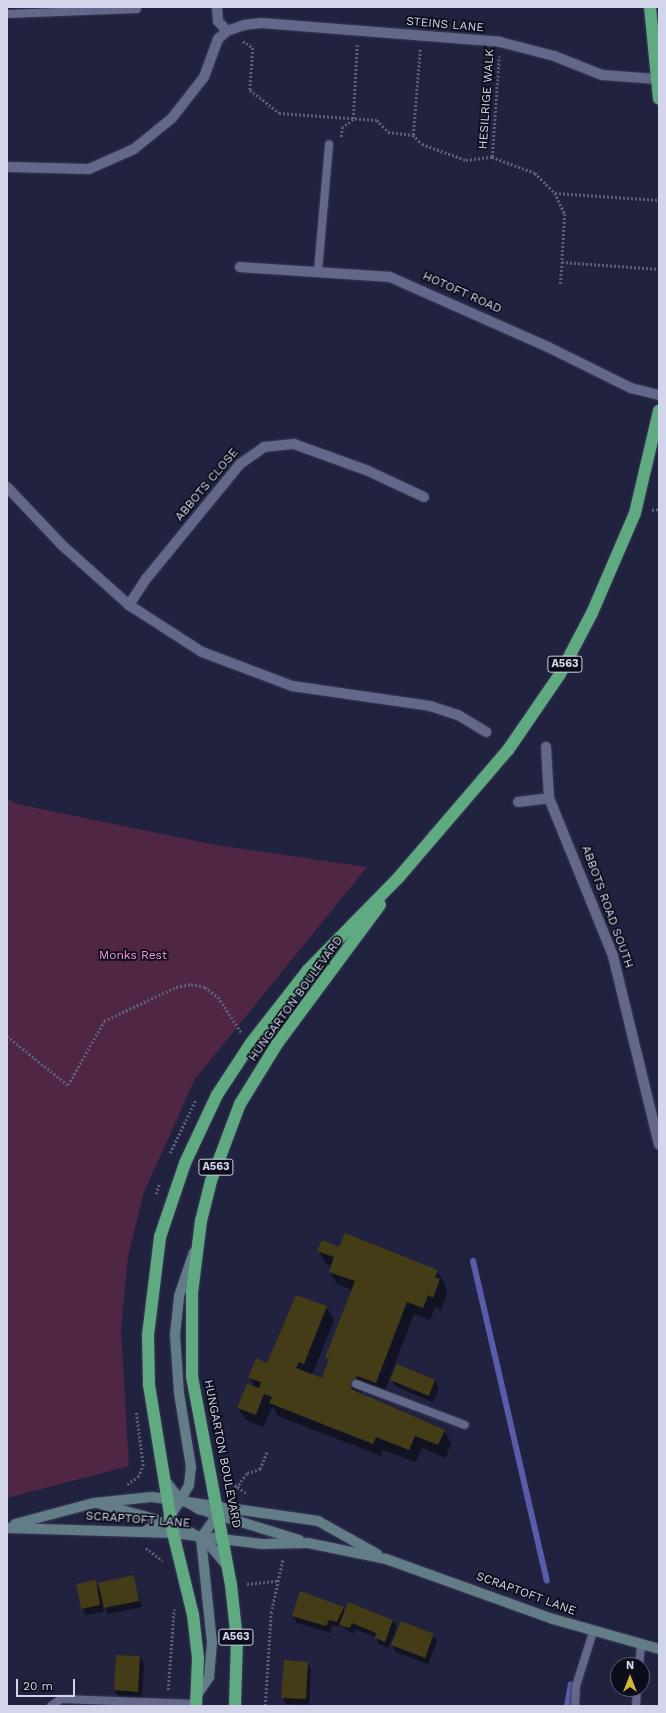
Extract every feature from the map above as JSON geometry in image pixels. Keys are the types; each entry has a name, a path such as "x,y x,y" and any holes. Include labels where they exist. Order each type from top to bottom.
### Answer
{"highway":[{"path":"650,7 659,99"},
{"name":"HUNGARTON BOULEVARD","path":"170,1523 149,1384 148,1335 160,1237 185,1163 217,1095 252,1043 308,970 399,877 508,750 560,674 592,613 635,513 659,411"},
{"name":"HUNGARTON BOULEVARD","path":"225,1542 192,1376 191,1316 198,1240 211,1181 240,1104 277,1044 339,964 399,877"},
{"name":"A563","path":"170,1523 193,1615 198,1658 196,1702"},
{"name":"A563","path":"225,1542 236,1640 235,1706"}],"street":[{"path":"7,167 89,169 134,149 172,118 204,77 218,39 227,31 218,21 218,7"},
{"name":"STEINS LANE","path":"227,31 261,23 500,42 554,56 602,75 657,79"},
{"name":"HOTOFT ROAD","path":"240,267 318,271 397,280 548,346 631,388 659,395"},
{"name":"ABBOTS CLOSE","path":"129,604 146,579 240,464 264,447 294,444 366,470 424,497"},
{"path":"7,487 63,546 129,604 202,652 258,676 326,694 430,706 458,715 486,732"},
{"name":"ABBOTS ROAD SOUTH","path":"546,747 549,798 614,956 659,1144"},
{"path":"518,802 549,798"},
{"path":"143,1532 170,1523 183,1501 189,1485 191,1467 178,1387 176,1314 179,1296 198,1240"},
{"path":"164,1478 183,1501"},
{"name":"SCRAPTOFT LANE","path":"7,1527 94,1503 134,1497 167,1499 183,1501 218,1511 252,1509 318,1520 386,1559"},
{"path":"94,1503 170,1523"},
{"path":"196,1702 209,1677 212,1642 201,1538 208,1525 218,1511 308,1543"},
{"name":"SCRAPTOFT LANE","path":"7,1527 143,1532 170,1523 201,1538 225,1542 308,1543 386,1559 593,1632 641,1646 659,1649"},
{"path":"201,1538 229,1569"}],"lane":[{"path":"7,14 137,9"},
{"path":"318,271 329,144"},
{"path":"356,1384 465,1425"},
{"path":"575,1706 576,1686 593,1632"},
{"path":"640,1657 641,1646"},
{"path":"51,1706 61,1699 166,1704 196,1702"}],"path":[{"path":"329,144 341,145 342,128 352,119 358,30"},
{"name":"HESILRIGE WALK","path":"227,31 253,48 250,90 278,113 377,120 388,132 413,135 422,144 466,160 492,157 535,172 555,193 565,214 560,284"},
{"path":"413,135 421,36"},
{"name":"HESILRIGE WALK","path":"492,157 500,42"},
{"path":"555,193 659,200"},
{"path":"562,262 659,269"},
{"path":"7,1036 68,1085 104,1021 176,986 191,984 205,987 226,1007 241,1032"},
{"path":"236,1488 247,1473 260,1469 267,1452"},
{"path":"225,1473 236,1488 253,1496"},
{"path":"143,1546 166,1565"},
{"path":"265,1706 277,1581 284,1553"},
{"path":"242,1584 277,1581"},
{"path":"166,1704 174,1604"}],"green space":[{"name":"Monks Rest","path":"7,798 17,804 216,845 367,867 195,1079 144,1192 128,1256 121,1329 129,1466 7,1498"}],"building":[{"path":"345,1233 438,1270 435,1277 440,1279 433,1298 428,1295 423,1308 407,1302 376,1383 357,1376 351,1389 445,1430 438,1445 415,1436 409,1450 376,1437 373,1444 269,1403 272,1397 264,1394 256,1415 237,1408 247,1384 259,1388 261,1382 248,1378 256,1358 267,1363 296,1295 327,1306 304,1364 299,1362 296,1368 322,1378 329,1359 325,1358 355,1281 329,1272 334,1257 317,1251 322,1240 339,1247"},
{"path":"397,1364 435,1380 429,1396 390,1380"},
{"path":"134,1575 139,1601 104,1608 98,1583"},
{"path":"96,1580 100,1605 81,1609 76,1584"},
{"path":"300,1591 344,1607 337,1622 329,1620 326,1626 292,1616"},
{"path":"348,1602 393,1620 385,1642 375,1638 376,1633 352,1623 350,1628 339,1625"},
{"path":"401,1621 434,1634 425,1658 391,1645"},
{"path":"116,1655 140,1656 138,1692 114,1690"},
{"path":"284,1660 308,1662 306,1699 281,1698"}],"waterway":[{"path":"473,1261 547,1581"},
{"path":"567,1706 571,1684"}]}
